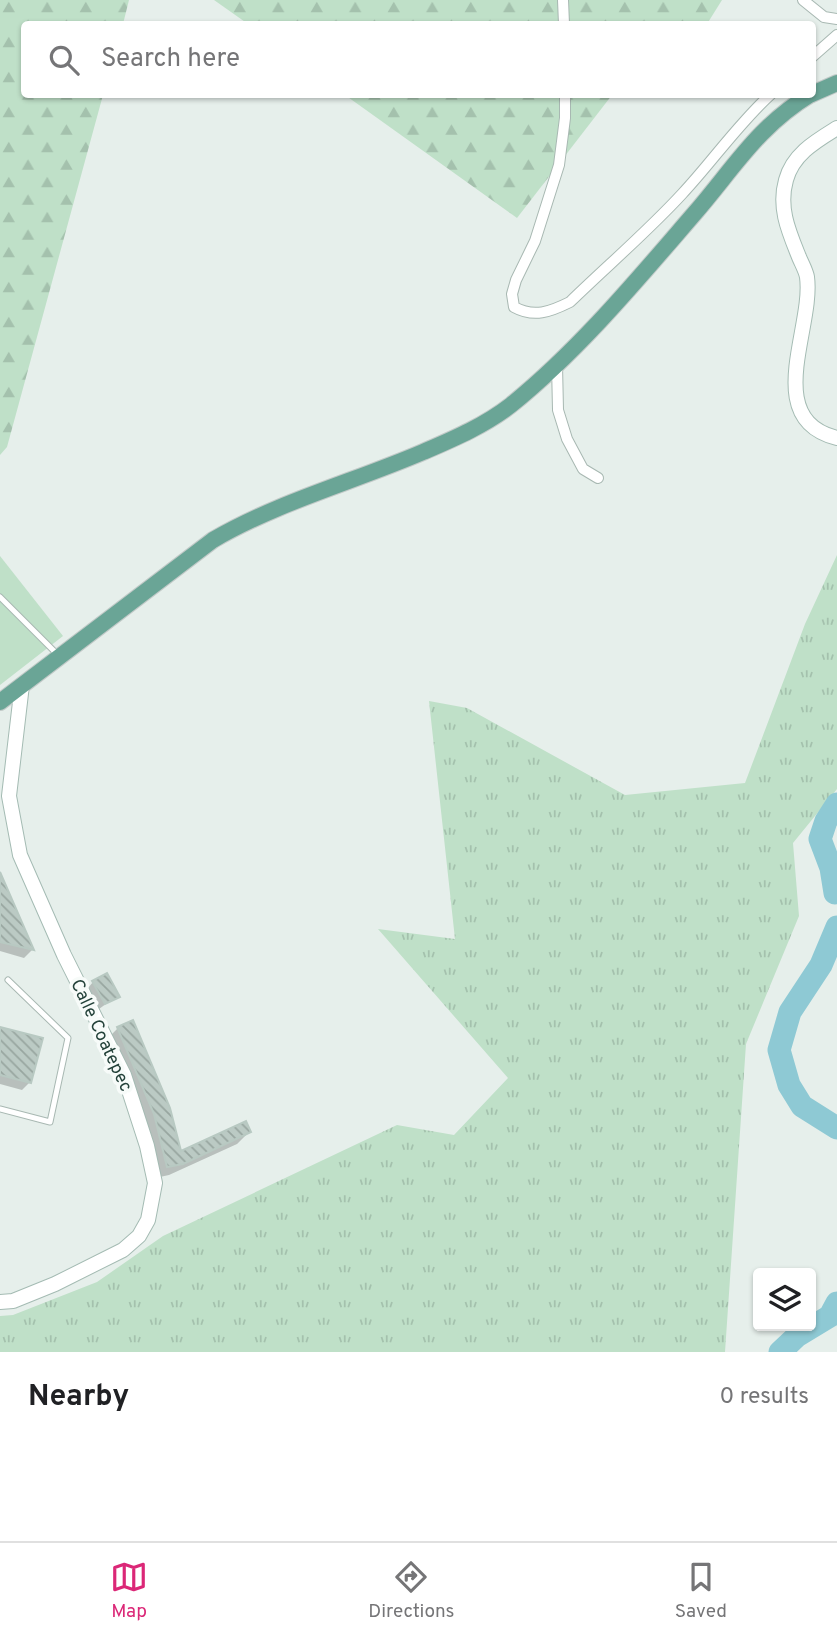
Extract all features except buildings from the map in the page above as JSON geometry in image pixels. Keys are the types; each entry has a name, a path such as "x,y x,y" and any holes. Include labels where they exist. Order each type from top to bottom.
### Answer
{"main road":[{"path":"816,92 837,83"},
{"path":"0,702 213,540 241,524 382,470 456,438 508,407 557,365 640,276 765,129 805,98"},
{"path":"837,128 806,147 786,178 783,213 807,277 805,316 796,360 796,397 806,420 820,434 837,438"},
{"name":"Calle Coatepec","path":"0,1303 13,1301 55,1284 123,1250 139,1236 148,1220 155,1183 147,1146 124,1074 64,955 20,855 9,796 22,685"}],"street":[{"path":"563,0 564,21"},
{"path":"803,0 824,17 837,19"},
{"path":"816,54 837,36"},
{"path":"565,98 559,165 535,241 512,294 514,307 523,312 535,314 552,311 570,302 679,197 730,140 750,113 767,98"},
{"path":"679,197 696,212"},
{"path":"557,365 558,410 567,439 583,469 598,478"}],"lane":[{"path":"0,597 60,656"},
{"path":"0,1109 50,1122 68,1038 8,979"}],"green space":[{"path":"0,0 129,0 124,21 21,21 21,98 102,98 7,447 0,455"},
{"path":"214,0 722,0 709,21 244,21"},
{"path":"349,98 610,98 517,218"},
{"path":"837,555 837,789 793,843 799,916 746,1044 725,1352 0,1352 0,1316 13,1315 97,1282 163,1236 397,1125 454,1135 508,1078 378,929 455,939 429,701 467,708 625,795 745,783 805,624"},
{"path":"0,556 63,636 0,685"}],"waterway":[{"path":"835,893 831,868 820,839 826,821 837,804"},
{"path":"837,927 821,965 790,1012 779,1050 789,1085 802,1106 837,1128"},
{"path":"780,1352 797,1336 830,1316 837,1303"}]}
